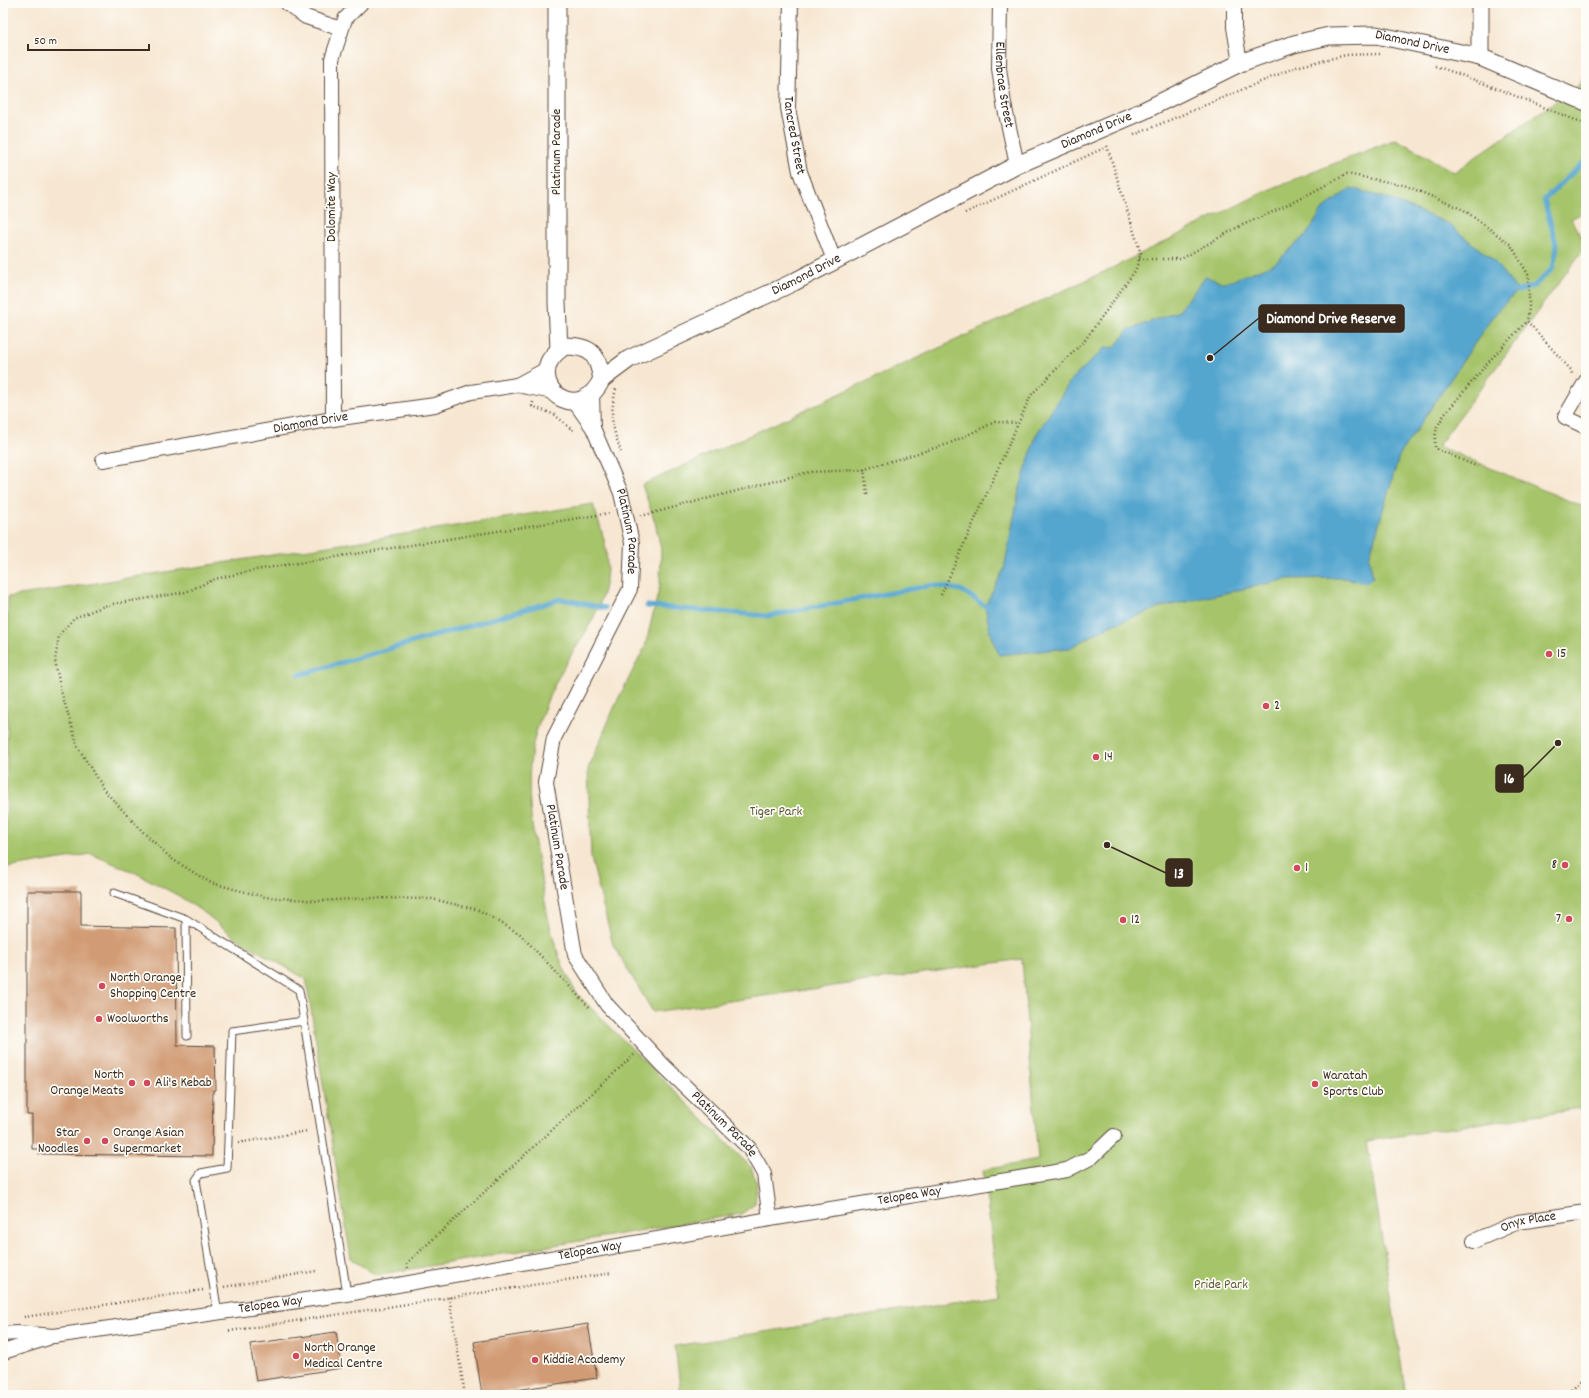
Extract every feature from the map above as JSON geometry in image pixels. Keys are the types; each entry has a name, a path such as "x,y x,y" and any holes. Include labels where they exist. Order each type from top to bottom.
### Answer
{"street":[{"path":"287,3 306,17 341,30"},
{"name":"Dolomite Way","path":"333,419 332,59 345,19 361,3"},
{"name":"Platinum Parade","path":"557,3 557,302 559,350"},
{"name":"Tancred Street","path":"791,3 788,108 800,172 834,260"},
{"name":"Ellenbrae Street","path":"1000,3 999,68 1004,104 1017,165"},
{"path":"1234,3 1234,27 1240,63"},
{"path":"1480,3 1480,57"},
{"name":"Diamond Drive","path":"602,379 629,359 794,282 1017,165 1144,111 1240,63 1294,44 1329,36 1376,35 1480,57 1586,102"},
{"name":"Platinum Parade","path":"557,302 584,349"},
{"path":"584,349 599,361 602,379 592,394 580,400 567,400 554,392 548,382 547,369 549,362 564,346 584,349 629,359"},
{"name":"Diamond Drive","path":"517,385 547,369"},
{"name":"Diamond Drive","path":"103,460 333,419 435,405 471,392 517,385 554,392"},
{"path":"1583,386 1565,417 1586,426"},
{"name":"Platinum Parade","path":"592,394 593,428"},
{"name":"Platinum Parade","path":"574,401 593,428 621,493 632,543 630,589 554,738 546,782 575,955 607,1006 663,1064 749,1148 764,1174 770,1219"},
{"name":"Telopea Way","path":"3,1352 54,1336 218,1314 346,1294 770,1219 1067,1170 1092,1157 1114,1136"},
{"name":"Onyx Place","path":"1474,1241 1518,1222 1586,1212"},
{"name":"Telopea Way","path":"3,1334 54,1336"}],"lane":[{"path":"114,893 186,919 299,990 346,1294"},
{"path":"186,919 187,1036"},
{"path":"218,1314 196,1180 201,1173 227,1168 232,1031 304,1021"}],"path":[{"path":"1128,137 1296,67 1346,55 1382,54"},
{"path":"1429,64 1480,81 1516,97 1586,124"},
{"path":"962,214 1114,143"},
{"path":"941,595 1031,395 1085,340 1135,271 1141,254 1107,146"},
{"path":"1139,259 1181,259 1238,227 1284,207 1346,174 1404,185 1464,210 1511,244 1528,276 1529,308 1527,321 1481,370 1444,415 1437,427 1435,448 1478,467"},
{"path":"1527,321 1571,370 1574,382 1583,386"},
{"path":"620,384 616,389 611,411 614,430 623,457"},
{"path":"641,516 809,472 864,469 948,444 995,422 1018,423"},
{"path":"864,469 867,494"},
{"path":"640,510 642,523"},
{"path":"591,1009 520,934 479,910 432,899 370,898 320,901 265,897 211,883 172,859 142,831 103,789 88,765 78,747 61,691 55,661 59,635 74,618 106,605 186,592 215,579 255,570 615,513"},
{"path":"410,1283 407,1263 635,1055 629,1049"},
{"path":"237,1143 307,1131"},
{"path":"18,1318 316,1271"},
{"path":"229,1331 612,1272"},
{"path":"449,1297 465,1395"},
{"path":"1565,1395 1586,1378"}],"green space":[{"path":"1586,70 1586,211 1571,219 1586,246 1438,446 1586,508 1586,1107 1367,1141 1406,1395 681,1395 675,1346 999,1295 983,1170 1038,1160 1022,959 653,1012 613,945 591,858 588,769 617,701 645,647 660,585 661,549 655,522 642,485 1108,270 1268,190 1396,139 1454,172 1579,85"},
{"path":"593,504 606,551 607,568 605,584 596,613 560,674 543,711 533,744 530,762 529,781 531,817 549,920 557,951 578,995 751,1167 757,1184 755,1204 741,1214 376,1275 351,1259 306,979 237,939 206,914 179,896 136,873 91,854 6,868 8,597"}],"water":[{"path":"1351,188 1389,199 1447,223 1492,259 1518,291 1500,308 1485,328 1399,456 1369,558 1373,577 1366,583 1347,578 1288,579 1162,607 1109,626 1070,648 999,655 991,636 985,606 1004,569 1019,491 1036,435 1071,380 1106,347 1114,348 1128,330 1179,311 1205,277 1225,283 1274,264 1307,234 1323,209"}],"building":[{"name":"North Orange Shopping Centre","path":"27,891 81,891 81,926 176,928 177,1045 215,1046 216,1090 213,1090 212,1156 39,1154 40,1149 32,1149 32,1115 27,1115"},
{"name":"Kiddie Academy","path":"588,1324 597,1378 482,1395 474,1342"},
{"name":"North Orange Medical Centre","path":"336,1332 342,1368 256,1381 250,1344"}],"waterway":[{"path":"1518,291 1534,286 1553,268 1557,247 1544,200 1586,160"},
{"path":"647,606 768,616 932,585 961,590 985,606"},
{"path":"299,675 561,599 605,608"}],"place":[{"name":"Diamond Drive Reserve","path":"1210,358"},
{"name":"15","path":"1549,654"},
{"name":"2","path":"1266,706"},
{"name":"16","path":"1558,743"},
{"name":"14","path":"1096,757"},
{"name":"13","path":"1107,845"},
{"name":"8","path":"1565,865"},
{"name":"1","path":"1297,868"},
{"name":"7","path":"1569,919"},
{"name":"12","path":"1123,920"},
{"name":"North Orange Shopping Centre","path":"102,986"},
{"name":"Woolworths","path":"99,1019"},
{"name":"North Orange Meats","path":"132,1083"},
{"name":"Ali's Kebab","path":"147,1083"},
{"name":"Waratah Sports Club","path":"1315,1084"},
{"name":"Star Noodles","path":"87,1141"},
{"name":"Orange Asian Supermarket","path":"105,1141"},
{"name":"North Orange Medical Centre","path":"296,1356"},
{"name":"Kiddie Academy","path":"535,1360"}],"park label":[{"name":"Tiger Park","path":"776,812"},
{"name":"Pride Park","path":"1221,1285"}]}
